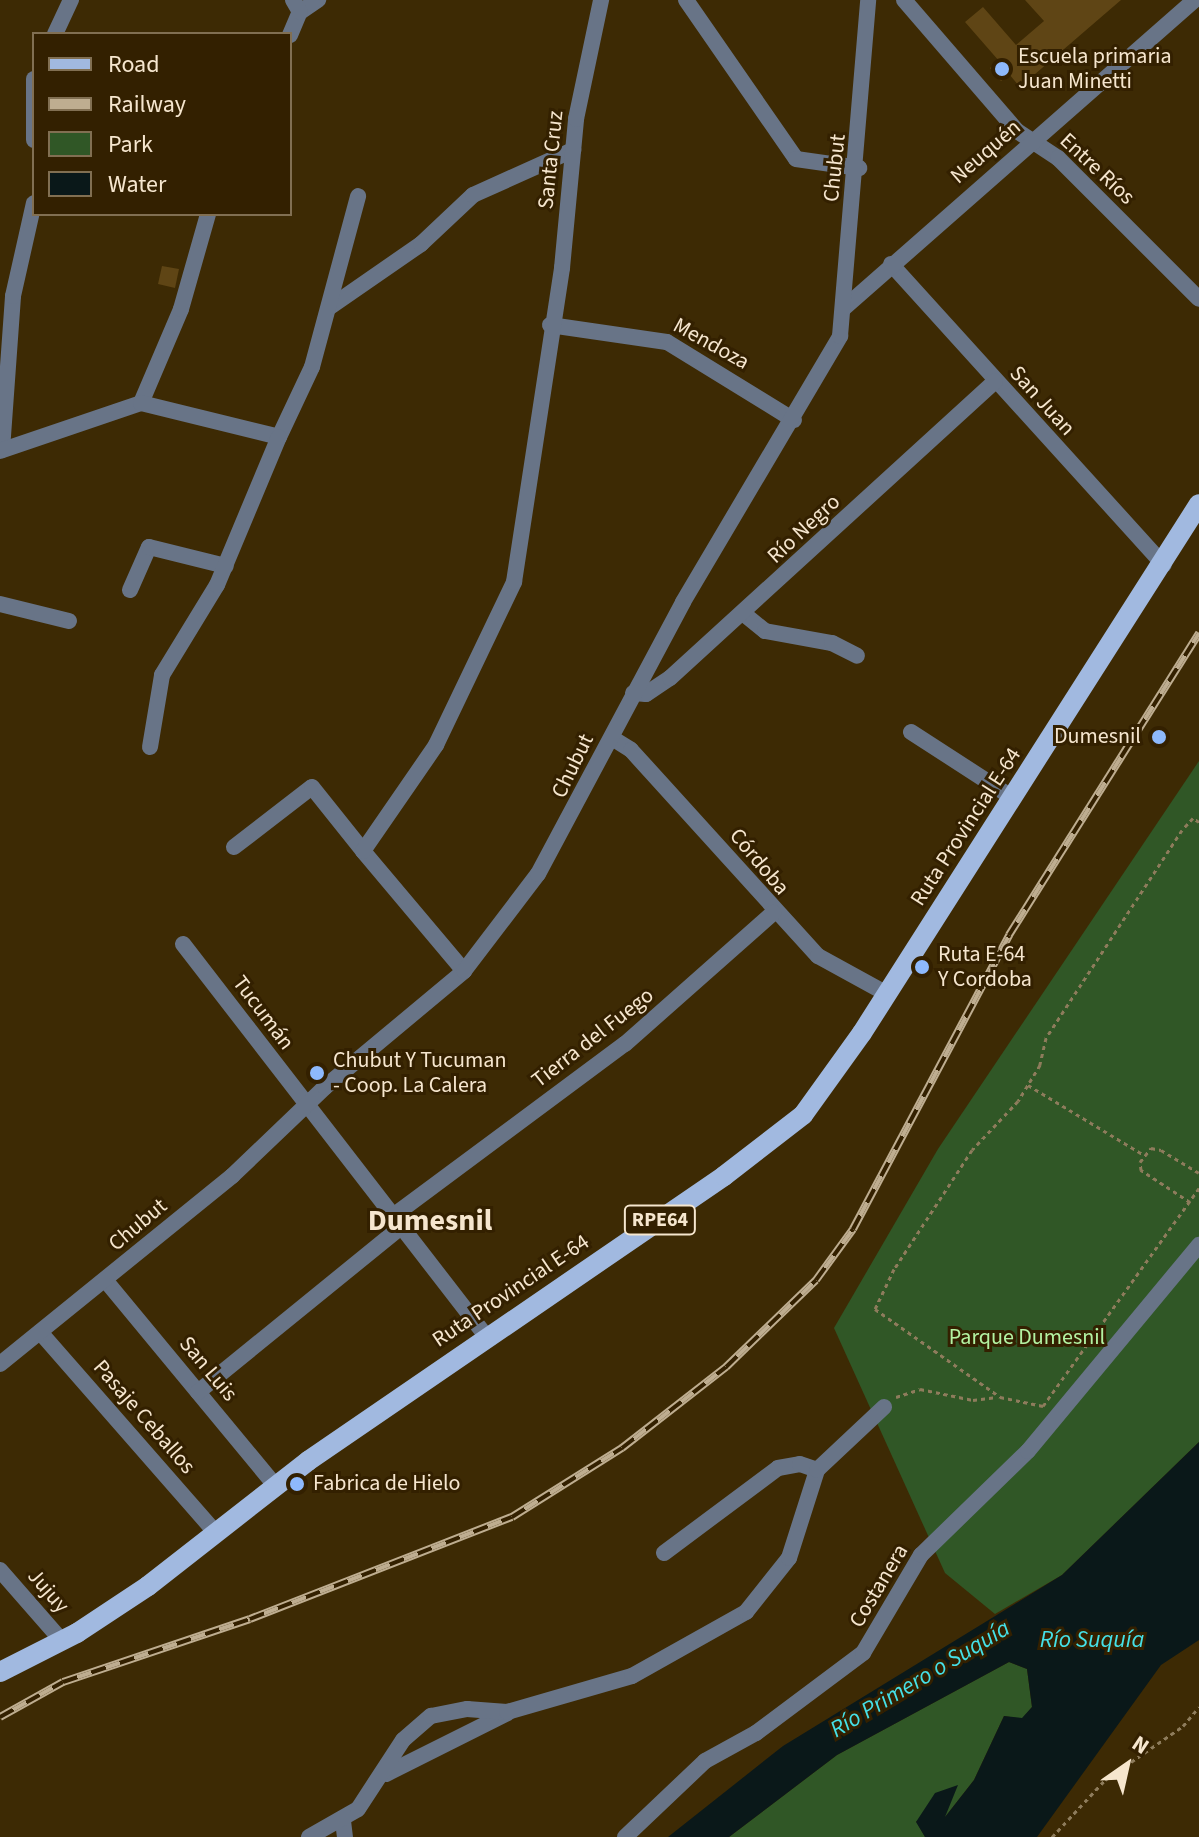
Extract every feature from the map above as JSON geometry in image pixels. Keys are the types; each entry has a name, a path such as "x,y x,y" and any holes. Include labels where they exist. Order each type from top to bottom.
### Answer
{"main road":[{"name":"Ruta Provincial E-64","path":"0,1672 62,1641 148,1586 275,1485 783,1133 824,1091 1164,565 1199,504"}],"street":[{"path":"56,32 71,0"},
{"path":"291,32 296,6 318,0"},
{"name":"Santa Cruz","path":"363,851 436,745 510,594 573,150 601,0"},
{"path":"686,0 796,159 859,168"},
{"name":"Chubut","path":"0,1364 106,1281 464,971 532,885 633,693 835,350 844,308 859,168 868,0"},
{"name":"Entre Ríos","path":"904,0 1031,142 1058,158 1199,299"},
{"name":"Neuquén","path":"844,308 1195,0"},
{"path":"330,307 421,244 473,195 573,150"},
{"path":"150,747 162,675 226,566 279,437 304,389 330,307 358,196"},
{"path":"32,212 13,296 1,450 141,403 279,437"},
{"path":"141,403 181,309 207,216"},
{"name":"San Juan","path":"891,264 1164,565"},
{"name":"Mendoza","path":"550,325 667,342 794,420"},
{"name":"Río Negro","path":"633,693 659,688 744,614 995,381"},
{"path":"130,590 149,547 226,566"},
{"path":"0,604 69,621"},
{"path":"744,614 765,631 832,643 857,656"},
{"path":"911,732 1013,798"},
{"name":"Córdoba","path":"612,738 631,750 773,913 818,956 887,994"},
{"path":"234,847 312,787 464,971"},
{"name":"Tierra del Fuego","path":"198,1392 397,1222 625,1044 773,913"},
{"name":"Tucumán","path":"183,944 486,1336"},
{"name":"Costanera","path":"625,1837 705,1761 756,1733 863,1653 921,1555 1028,1451 1199,1245"},
{"name":"San Luis","path":"106,1281 275,1485"},
{"name":"Pasaje Ceballos","path":"40,1332 215,1532"},
{"path":"384,1775 513,1711 632,1676 746,1612 789,1558 817,1470 884,1407"},
{"path":"664,1553 778,1468 800,1464 817,1470"},
{"name":"Jujuy","path":"0,1570 62,1641"},
{"path":"309,1837 344,1829 384,1775 412,1729 431,1716 467,1709 513,1711"}],"path":[{"path":"1000,1397 875,1309 894,1269 972,1150 1028,1085 1046,1038 1139,894 1182,830 1193,818 1199,822"},
{"path":"1028,1085 1144,1155 1161,1150 1199,1173"},
{"path":"1144,1155 1141,1170 1190,1202"},
{"path":"884,1407 901,1393 920,1389 973,1400 1000,1397 1043,1406 1199,1188"},
{"path":"1052,1837 1105,1780 1183,1726 1199,1707"}],"green space":[{"name":"Parque Dumesnil","path":"1199,761 1199,1442 1062,1575 995,1614 945,1573 834,1328 938,1149"},
{"path":"1009,1662 1027,1669 1032,1707 1022,1719 1004,1716 974,1780 942,1821 916,1821 925,1837 729,1837 837,1755"}],"water":[{"name":"Río Suquía","path":"1199,1442 1199,1640 1161,1665 1037,1837 925,1837 916,1822 935,1793 958,1785 945,1817 974,1780 1004,1716 1022,1718 1032,1707 1027,1669 1009,1662 837,1755 729,1837 668,1837 783,1746 1062,1575"}],"building":[{"path":"1025,0 1121,0 1020,87 1009,74 1001,81 990,68 999,61 965,22 983,7 1016,45 1044,21"},
{"path":"162,266 179,269 175,288 158,284"}],"railway":[{"path":"0,1717 63,1682 250,1619 512,1517 622,1448 726,1367 816,1280 853,1229 1009,935 1199,633"}],"place":[{"name":"Escuela primaria Juan Minetti","path":"1002,69"},
{"name":"Dumesnil","path":"1159,737"},
{"name":"Ruta E-64 Y Cordoba","path":"922,967"},
{"name":"Chubut Y Tucuman - Coop. La Calera","path":"317,1073"},
{"name":"Fabrica de Hielo","path":"297,1484"}],"district":[{"name":"Dumesnil","path":"430,1221"}],"water label":[{"name":"Río Primero o Suquía","path":"920,1679"}]}
